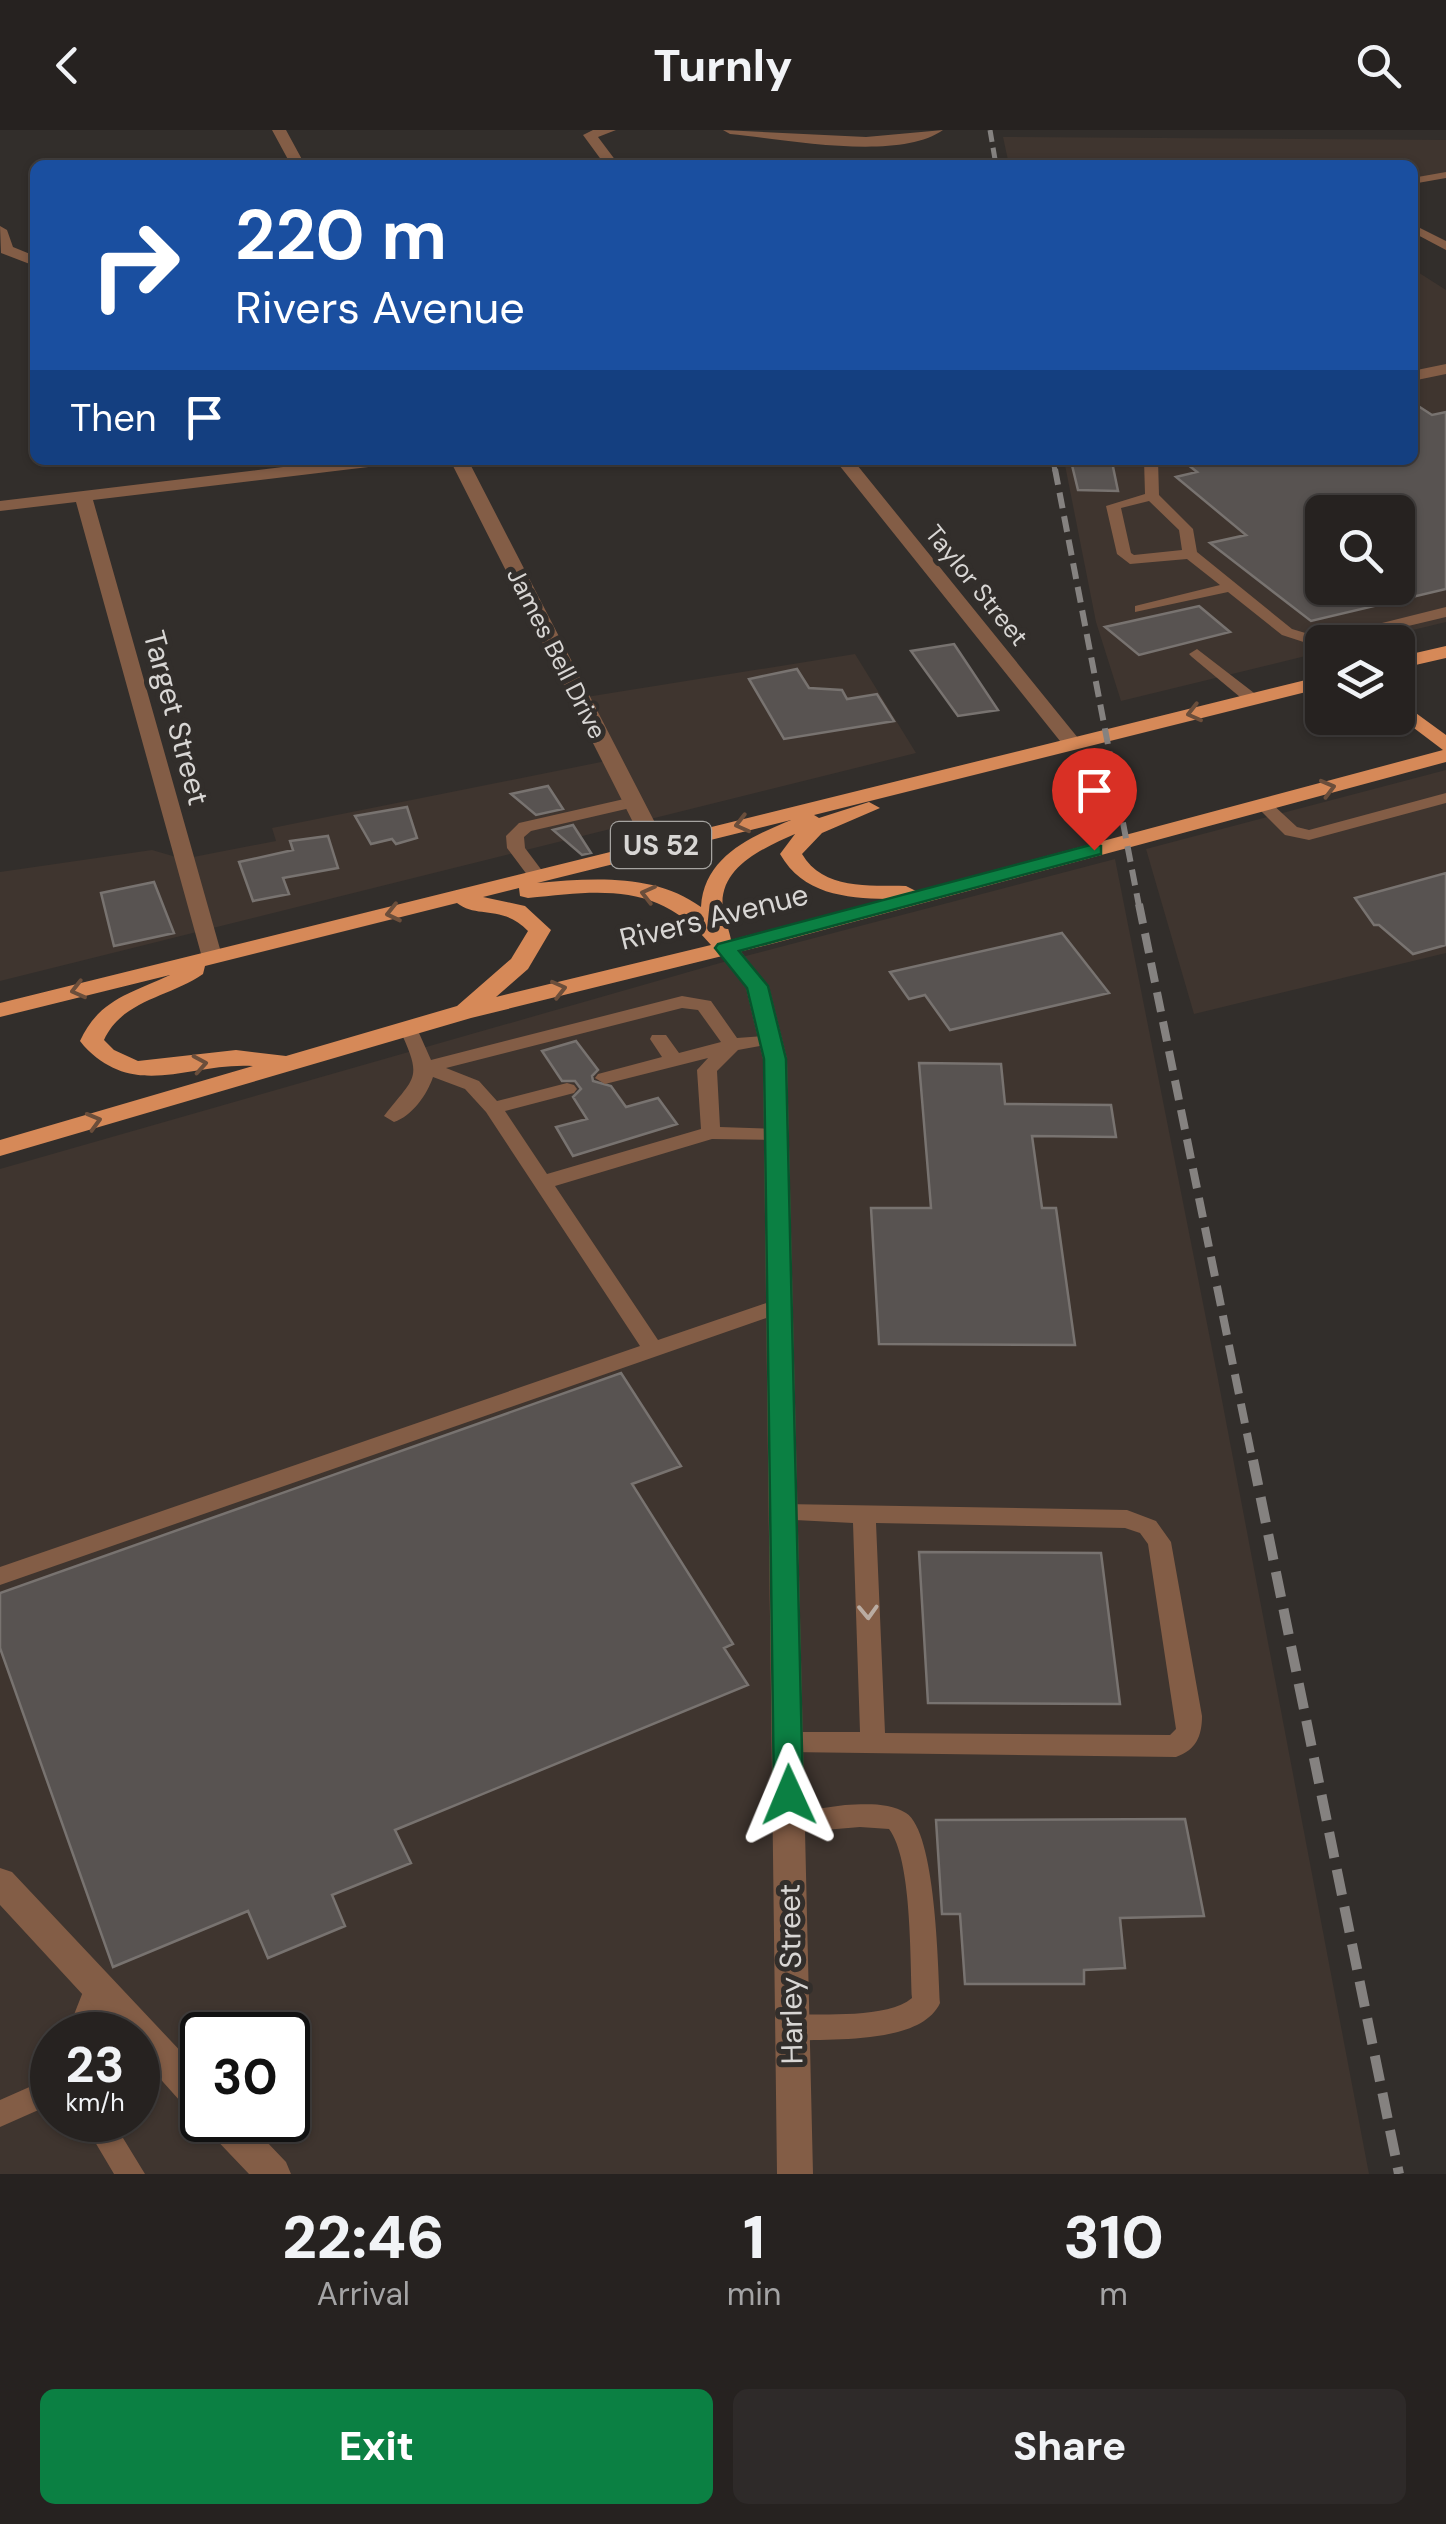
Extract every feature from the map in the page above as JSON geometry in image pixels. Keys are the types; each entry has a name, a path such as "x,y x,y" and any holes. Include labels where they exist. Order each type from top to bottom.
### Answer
{"main road":[{"path":"1415,660 1446,652"},
{"name":"US 52","path":"0,1010 1305,686"},
{"path":"1415,720 1446,745"},
{"name":"Rivers Avenue","path":"0,1148 464,1012 726,948 1446,756"},
{"path":"901,784 869,808 818,825 799,838 791,854 805,877 830,886 930,894"},
{"path":"726,948 710,914 710,894 719,874 745,851 814,818 834,801"},
{"path":"439,902 582,887 648,892 682,904 726,948"},
{"path":"439,902 503,904 529,916 540,930 535,946 522,963 464,1012"},
{"path":"211,956 182,980 117,1004 97,1024 92,1042 105,1059 131,1068 166,1070 232,1058 295,1061"}],"street":[{"path":"279,130 295,160"},
{"path":"608,160 590,134 609,130"},
{"path":"730,130 892,140 922,138 936,130"},
{"path":"0,230 6,250 30,259"},
{"path":"1418,375 1446,370"},
{"path":"0,506 342,465"},
{"name":"James Bell Drive","path":"463,465 656,846"},
{"name":"Taylor Street","path":"848,465 1072,742"},
{"name":"Target Street","path":"83,496 211,956"},
{"name":"Harley Street","path":"726,948 758,986 775,1059 795,2174"},
{"path":"0,1882 180,2076"},
{"path":"243,2142 273,2174"}],"lane":[{"path":"1418,181 1446,176"},
{"path":"1418,231 1446,246"},
{"path":"1151,465 1152,496 1186,529 1190,554 1287,632 1305,638"},
{"path":"1152,496 1113,506 1124,554 1130,560 1143,561 1190,554"},
{"path":"1140,609 1231,587"},
{"path":"1394,625 1446,612"},
{"path":"1197,654 1252,699"},
{"path":"1263,805 1291,831 1309,835 1446,798"},
{"path":"515,836 541,821 632,802"},
{"path":"505,819 515,836 516,848 538,876"},
{"path":"426,1067 514,1052 603,1028 650,1024 682,1002 704,1005 732,1045"},
{"path":"650,1024 674,1060"},
{"path":"394,1116 422,1089 426,1067 408,1028"},
{"path":"604,1078 770,1039"},
{"path":"710,1133 707,1070 732,1045"},
{"path":"619,1051 633,1071"},
{"path":"426,1067 472,1085 494,1108 653,1350"},
{"path":"531,1076 543,1094"},
{"path":"494,1108 567,1089"},
{"path":"545,1182 710,1133 777,1135"},
{"path":"0,1576 781,1305"},
{"path":"784,1513 1128,1519 1148,1527 1159,1542 1190,1716 1190,1733 1176,1746 788,1742"},
{"path":"864,1514 873,1743"},
{"path":"789,1822 880,1818 898,1821 906,1829 914,1855 926,2004 919,2014 896,2021 792,2028"},
{"path":"89,2012 98,1988"},
{"path":"0,2114 30,2100"},
{"path":"110,2142 130,2174"}],"shaded area":[{"path":"1003,137 1446,140 1446,175 1418,180 1418,160 1008,160"},
{"path":"1418,272 1446,290 1446,622 1415,629 1415,625 1305,625 1305,656 1121,701 1096,622 1065,465 1418,465"},
{"path":"855,654 916,753 0,981 0,872 152,850 183,859 276,841 272,828 611,760 580,698"},
{"path":"1446,770 1446,953 1194,1014 1146,849"},
{"path":"1115,859 1369,2174 0,2174 0,1169 734,959"}],"building":[{"path":"1418,406 1432,415 1446,412 1446,589 1415,596 1415,495 1305,495 1305,605 1378,605 1311,621 1210,543 1246,535 1176,477 1197,472 1188,465 1418,465"},
{"path":"1072,465 1113,465 1118,491 1078,490"},
{"path":"1199,606 1230,632 1139,655 1105,627"},
{"path":"954,644 998,710 958,716 911,651"},
{"path":"797,669 809,688 842,690 847,699 877,694 894,721 784,739 749,679"},
{"path":"548,786 563,809 536,815 511,794"},
{"path":"407,807 417,838 396,844 392,839 371,844 355,816"},
{"path":"573,825 591,853 582,855 553,830"},
{"path":"328,836 338,868 283,878 289,894 253,901 239,862 293,850 290,841"},
{"path":"1446,873 1446,945 1413,954 1374,925 1355,898"},
{"path":"154,882 174,933 114,946 101,893"},
{"path":"1062,933 1109,993 950,1030 925,995 909,999 890,972"},
{"path":"576,1041 598,1070 593,1081 611,1086 626,1107 658,1098 677,1124 573,1156 556,1127 587,1119 573,1097 581,1089 575,1081 562,1081 542,1051"},
{"path":"919,1063 1001,1064 1005,1104 1111,1105 1116,1137 1032,1136 1042,1208 1056,1208 1075,1345 879,1344 871,1208 931,1208"},
{"path":"621,1373 681,1466 632,1484 733,1644 724,1648 748,1685 395,1830 411,1863 332,1895 345,1926 268,1958 248,1911 113,1967 0,1648 0,1593"},
{"path":"919,1552 1101,1553 1120,1704 928,1703"},
{"path":"1185,1819 1204,1916 1120,1918 1125,1968 1084,1970 1084,1984 965,1984 960,1914 942,1914 936,1820"}],"railway":[{"path":"990,130 995,160"},
{"path":"1054,465 1055,471"},
{"path":"1055,469 1139,906"},
{"path":"1139,904 1253,1463"},
{"path":"1253,1460 1399,2174"}],"route":[{"path":"789,1795 775,1059 758,986 726,948 1094,850"}]}
